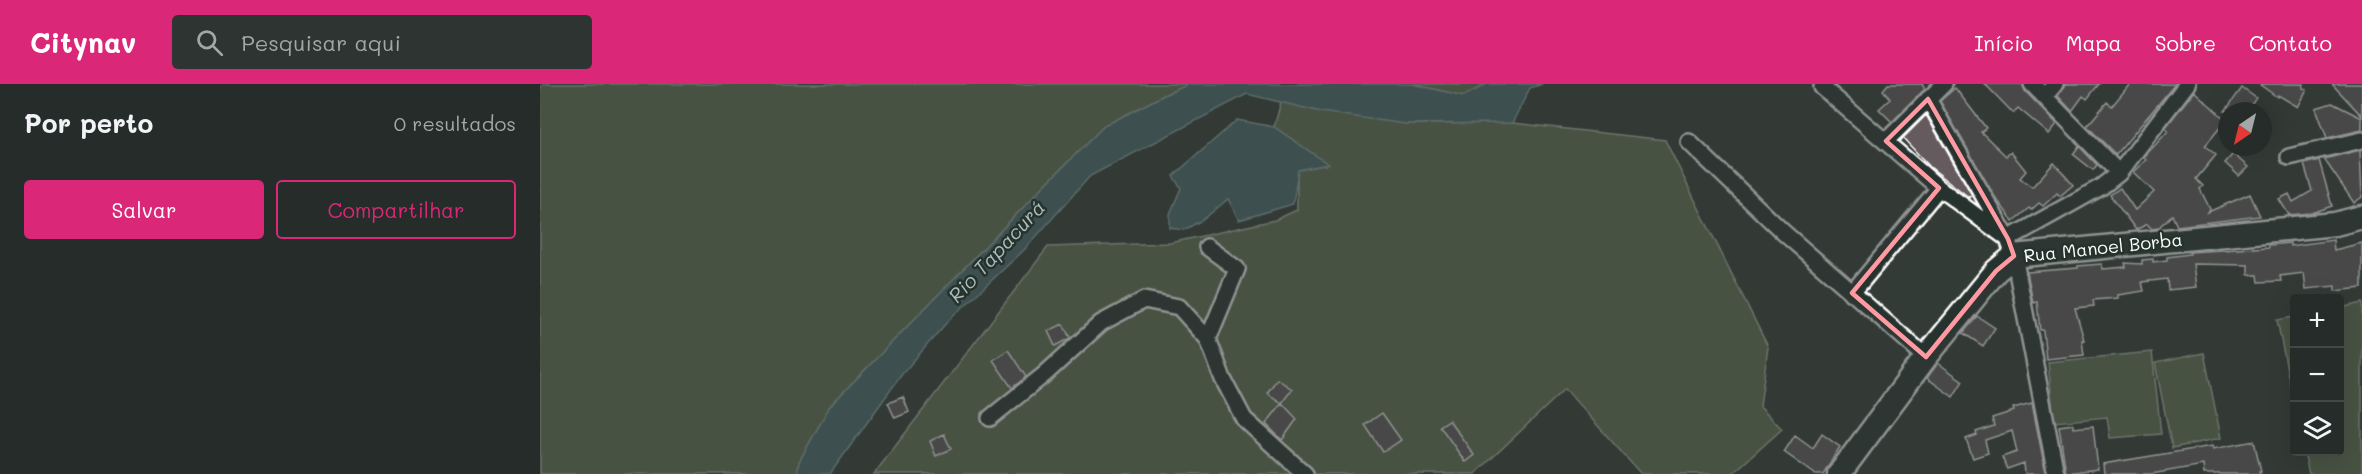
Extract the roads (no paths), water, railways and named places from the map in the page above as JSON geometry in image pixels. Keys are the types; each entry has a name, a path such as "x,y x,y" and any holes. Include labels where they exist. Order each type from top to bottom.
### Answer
{"street":[{"path":"1886,141 1944,84"},
{"path":"2032,84 2119,172"},
{"path":"2045,96 2055,84"},
{"path":"2011,247 2101,187 2119,172 2187,84"},
{"path":"1822,87 2011,247"},
{"path":"1928,99 2011,247 2056,474"},
{"path":"2289,157 2362,141"},
{"path":"1689,142 1783,232 1926,357"},
{"path":"1852,293 1939,188"},
{"name":"Rua Manoel Borba","path":"1839,474 1926,357 1996,271 2011,247 2335,225 2362,217"},
{"path":"1207,247 1237,269 1208,339"},
{"path":"990,418 1045,374 1101,323 1144,300 1179,307 1208,339 1223,379 1245,419 1305,474"}],"water":[{"name":"Rio Tapacurá","path":"1190,84 1412,84 1464,96 1487,84 1542,84 1530,88 1512,123 1405,124 1321,112 1247,94 1090,176 1025,249 947,322 902,374 830,474 797,474 799,462 830,406 1104,126"},
{"path":"1237,120 1274,127 1328,164 1298,170 1293,204 1239,220 1228,199 1204,219 1184,230 1170,228 1170,214 1181,188 1173,176"}]}
